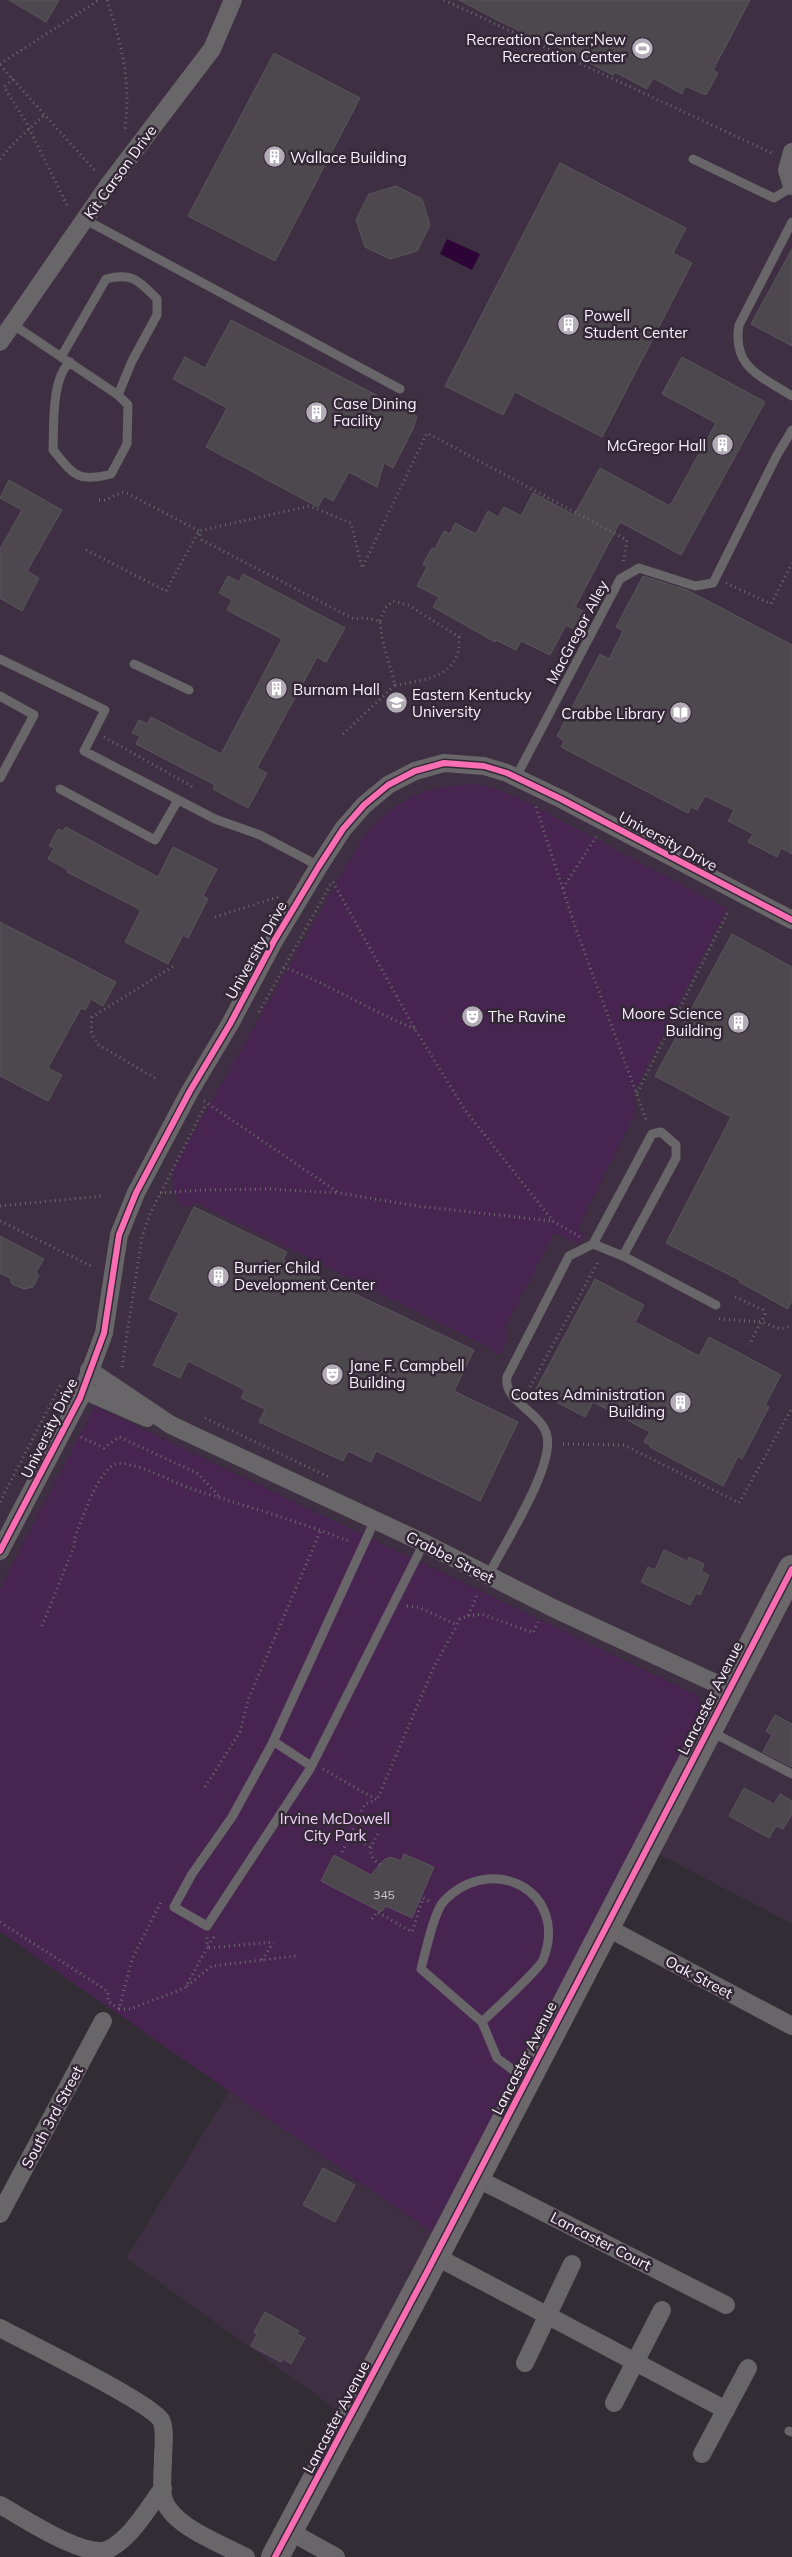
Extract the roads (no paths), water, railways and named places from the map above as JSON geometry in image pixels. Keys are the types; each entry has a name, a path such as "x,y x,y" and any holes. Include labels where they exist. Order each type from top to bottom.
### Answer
{"main road":[{"name":"Lancaster Avenue","path":"275,2557 476,2178 728,1689 792,1569"}],"street":[{"name":"Kit Carson Drive","path":"0,342 84,219 212,49 233,0"},
{"path":"790,156 787,170 792,187"},
{"name":"University Drive","path":"0,1550 83,1390 104,1333 119,1235 136,1193 190,1091 320,864 343,829 364,805 388,785 415,771 444,763 484,766 516,777 561,798 792,920"},
{"name":"Crabbe Street","path":"89,1370 171,1425 375,1520 488,1576 728,1689"},
{"name":"Crabbe Street","path":"83,1390 149,1419 171,1425"},
{"name":"Oak Street","path":"606,1927 792,2026"},
{"name":"South 3rd Street","path":"0,2214 103,2021"},
{"name":"Lancaster Court","path":"476,2178 726,2305"},
{"path":"435,2256 726,2410"},
{"path":"524,2363 572,2264"},
{"path":"614,2404 662,2310"},
{"path":"0,2328 119,2391 158,2416 163,2427 163,2497 168,2509 178,2520 246,2557"},
{"path":"702,2454 748,2368"},
{"path":"0,2505 63,2542 93,2552 106,2550 118,2542 138,2521 163,2488"},
{"path":"289,2531 336,2557"}],"lane":[{"path":"693,159 774,198 792,187"},
{"path":"84,219 400,389"},
{"path":"792,222 739,325 736,340 738,351 748,368 792,396"},
{"path":"61,357 106,279 123,274 141,283 157,300 157,315 132,361 118,395"},
{"path":"12,324 70,362 118,395 128,406 127,444 111,474 91,479 73,474 53,450 56,392 65,366 70,362"},
{"name":"MacGregor Alley","path":"516,777 620,579 639,568 695,586 713,584 776,455 792,430"},
{"path":"0,658 105,710 84,751 215,819 260,835 320,864"},
{"path":"134,664 189,690"},
{"path":"0,696 34,715 0,778"},
{"path":"60,789 155,840 178,800"},
{"path":"488,1576 542,1472 548,1453 547,1434 536,1416 514,1398 509,1389 507,1377 569,1256 593,1244 652,1134 661,1132 676,1145 676,1158 623,1256"},
{"path":"593,1244 623,1256 716,1305"},
{"path":"375,1520 273,1741 232,1817 192,1874 174,1907 207,1926 311,1766 424,1544"},
{"path":"708,1730 792,1774"},
{"path":"273,1741 311,1766"},
{"path":"482,2022 543,1962 550,1926 543,1908 532,1891 518,1883 493,1878 472,1882 443,1901 428,1941 421,1969 482,2022 497,2058 527,2080"}],"place":[{"name":"Recreation Center;New Recreation Center","path":"642,48"},
{"name":"Wallace Building","path":"274,157"},
{"name":"Powell Student Center","path":"568,324"},
{"name":"Case Dining Facility","path":"317,412"},
{"name":"McGregor Hall","path":"722,445"},
{"name":"Burnam Hall","path":"277,689"},
{"name":"Eastern Kentucky University","path":"396,703"},
{"name":"Crabbe Library","path":"681,713"},
{"name":"The Ravine","path":"472,1016"},
{"name":"Moore Science Building","path":"738,1022"},
{"name":"Burrier Child Development Center","path":"218,1276"},
{"name":"Jane F. Campbell Building","path":"333,1374"},
{"name":"Coates Administration Building","path":"681,1403"}],"park label":[{"name":"Irvine McDowell City Park","path":"335,1826"}]}
